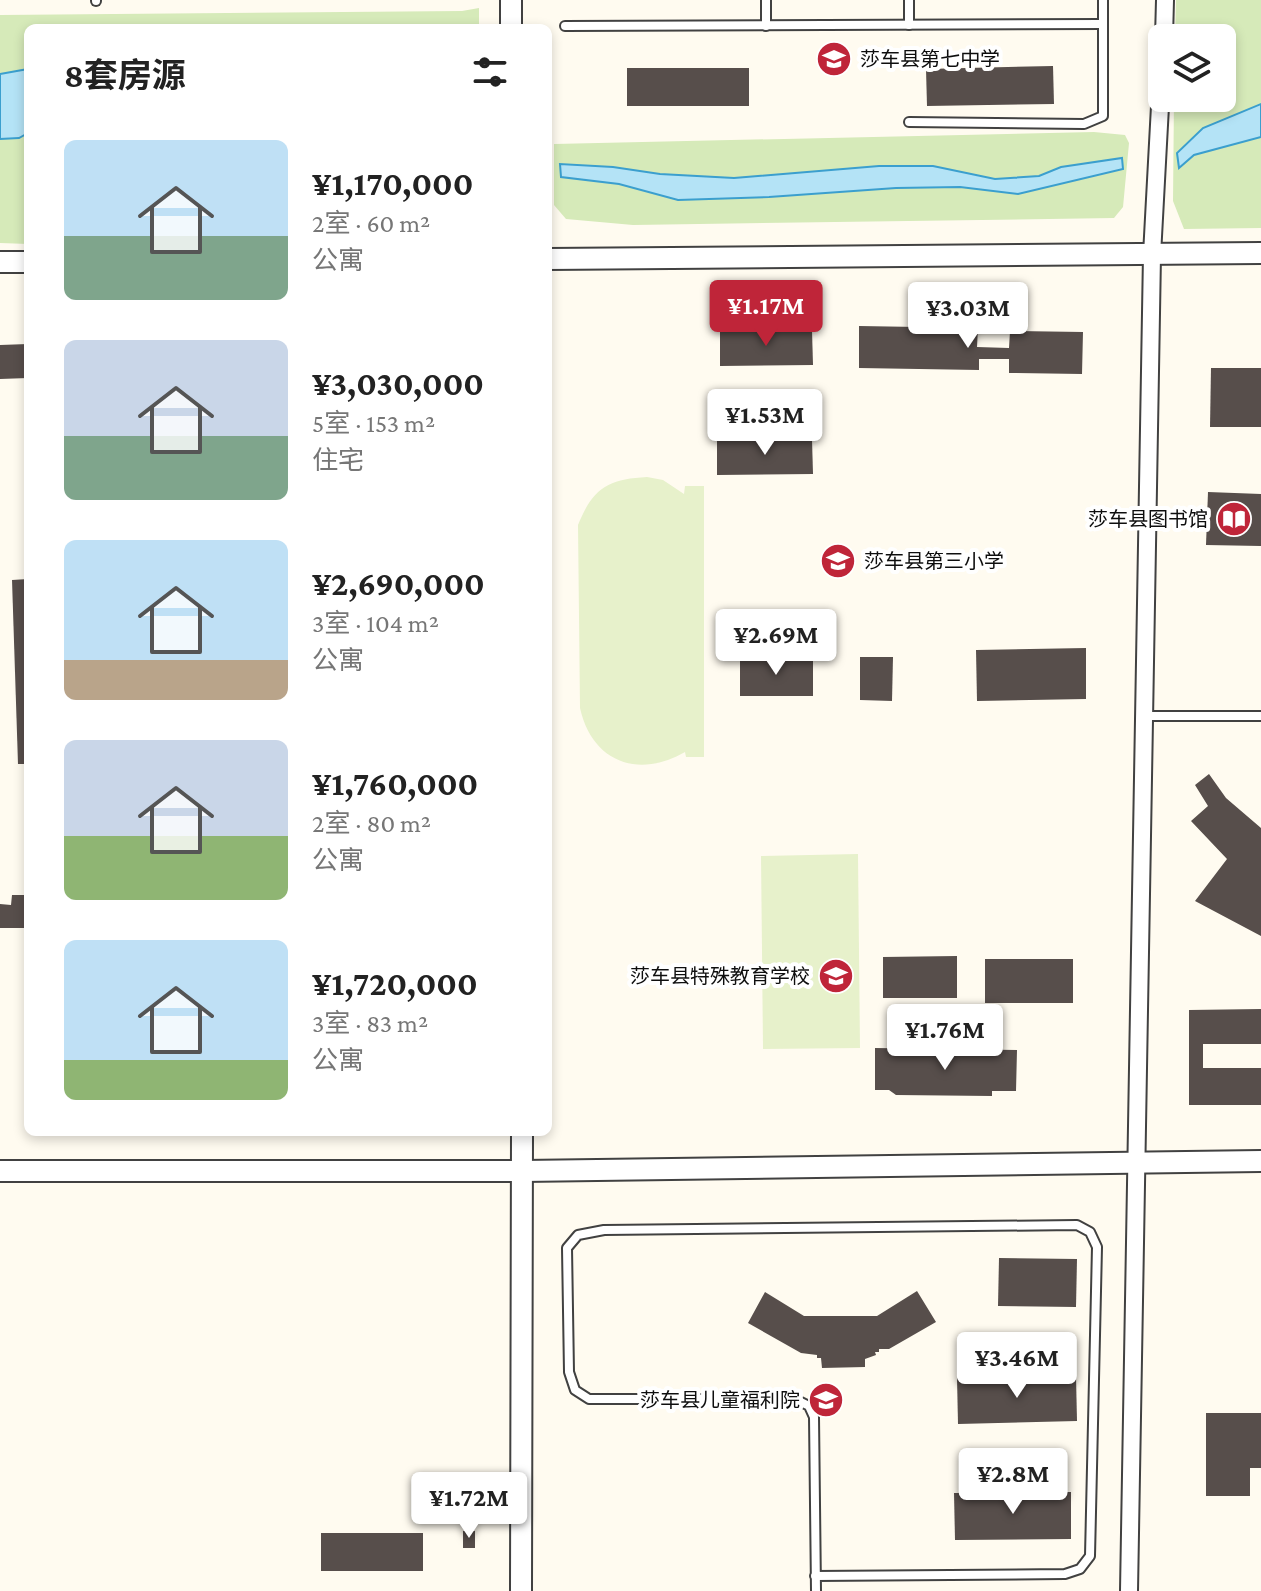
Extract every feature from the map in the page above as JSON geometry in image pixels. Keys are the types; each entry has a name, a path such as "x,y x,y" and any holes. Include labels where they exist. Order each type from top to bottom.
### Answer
{"street":[{"path":"511,0 511,24"},
{"path":"1164,24 1165,0"},
{"path":"1129,1591 1152,255 1160,112"},
{"path":"552,259 1261,253"},
{"path":"0,262 24,262"},
{"path":"521,1591 522,1136"},
{"path":"0,1171 523,1171 1261,1161"}],"lane":[{"path":"766,0 766,26"},
{"path":"909,0 909,25"},
{"path":"909,122 1084,124 1103,116 1103,0"},
{"path":"565,26 1103,24"},
{"path":"1144,716 1261,716"},
{"path":"815,1576 1065,1574 1080,1569 1090,1556 1097,1247 1090,1232 1077,1225 604,1230 578,1235 572,1241 567,1248 567,1279 569,1372 575,1390 589,1399 795,1399 809,1406 814,1417 815,1576 816,1591"}],"green space":[{"path":"1176,0 1261,0 1261,228 1184,229 1173,201 1174,112 1236,112 1236,24 1175,24"},
{"path":"479,8 479,24 24,24 24,244 0,243 0,15 462,11"},
{"path":"1094,132 1125,135 1129,143 1123,207 1114,218 633,225 566,219 554,205 554,144"},
{"path":"647,477 663,480 684,494 685,486 704,486 704,757 686,757 685,752 650,764 634,764 606,753 586,727 580,708 578,525 590,502 604,488 622,480"},
{"path":"858,854 860,1048 763,1049 761,856"}],"water":[{"path":"24,70 24,135 19,138 0,139 0,74"},
{"path":"1261,104 1261,137 1194,155 1179,168 1177,153 1203,128"},
{"path":"1122,158 1123,169 1018,194 960,187 896,188 678,200 619,184 561,177 560,164 734,178 879,166 933,166 995,179 1039,176 1061,167"}],"building":[{"path":"1053,66 1054,104 927,106 926,69"},
{"path":"627,68 749,68 749,106 627,106"},
{"path":"859,326 978,328 977,347 1009,348 1010,331 1083,332 1082,374 1009,373 1009,359 979,359 979,370 859,368"},
{"path":"812,330 813,365 720,366 720,331"},
{"path":"24,344 24,378 0,379 0,345"},
{"path":"1211,368 1261,368 1261,427 1210,427"},
{"path":"812,439 813,474 717,475 717,440"},
{"name":"莎车县图书馆","path":"1208,492 1261,494 1261,546 1206,545"},
{"path":"24,579 24,764 18,764 12,580"},
{"path":"1086,648 1086,699 977,701 976,650"},
{"path":"860,657 893,657 892,701 860,700"},
{"path":"740,658 813,658 813,696 740,696"},
{"path":"1209,774 1226,798 1261,828 1261,936 1195,901 1227,859 1191,821 1208,806 1195,785"},
{"path":"12,895 24,895 24,928 0,928 0,904 11,905"},
{"path":"957,956 957,998 883,998 883,957"},
{"path":"985,959 1073,959 1073,1003 985,1003"},
{"path":"1261,1009 1261,1044 1203,1044 1203,1068 1261,1068 1261,1105 1189,1105 1189,1010"},
{"path":"875,1048 1017,1050 1016,1091 992,1091 992,1096 896,1095 889,1090 875,1090"},
{"path":"999,1258 1077,1259 1076,1307 998,1306"},
{"path":"917,1291 936,1322 889,1349 879,1349 876,1355 865,1359 865,1367 822,1368 821,1358 817,1355 801,1353 748,1323 765,1292 804,1316 877,1316"},
{"path":"1076,1376 1077,1421 958,1424 957,1378"},
{"path":"1206,1413 1261,1413 1261,1468 1250,1468 1250,1496 1206,1496"},
{"path":"1071,1492 1071,1539 955,1540 954,1493"},
{"path":"463,1531 475,1531 475,1548 463,1548"},
{"path":"321,1533 423,1533 423,1571 321,1571"}],"place":[{"name":"莎车县第七中学","path":"834,59"},
{"name":"莎车县图书馆","path":"1234,519"},
{"name":"莎车县第三小学","path":"838,561"},
{"name":"莎车县特殊教育学校","path":"836,976"},
{"name":"莎车县儿童福利院","path":"826,1400"}]}
